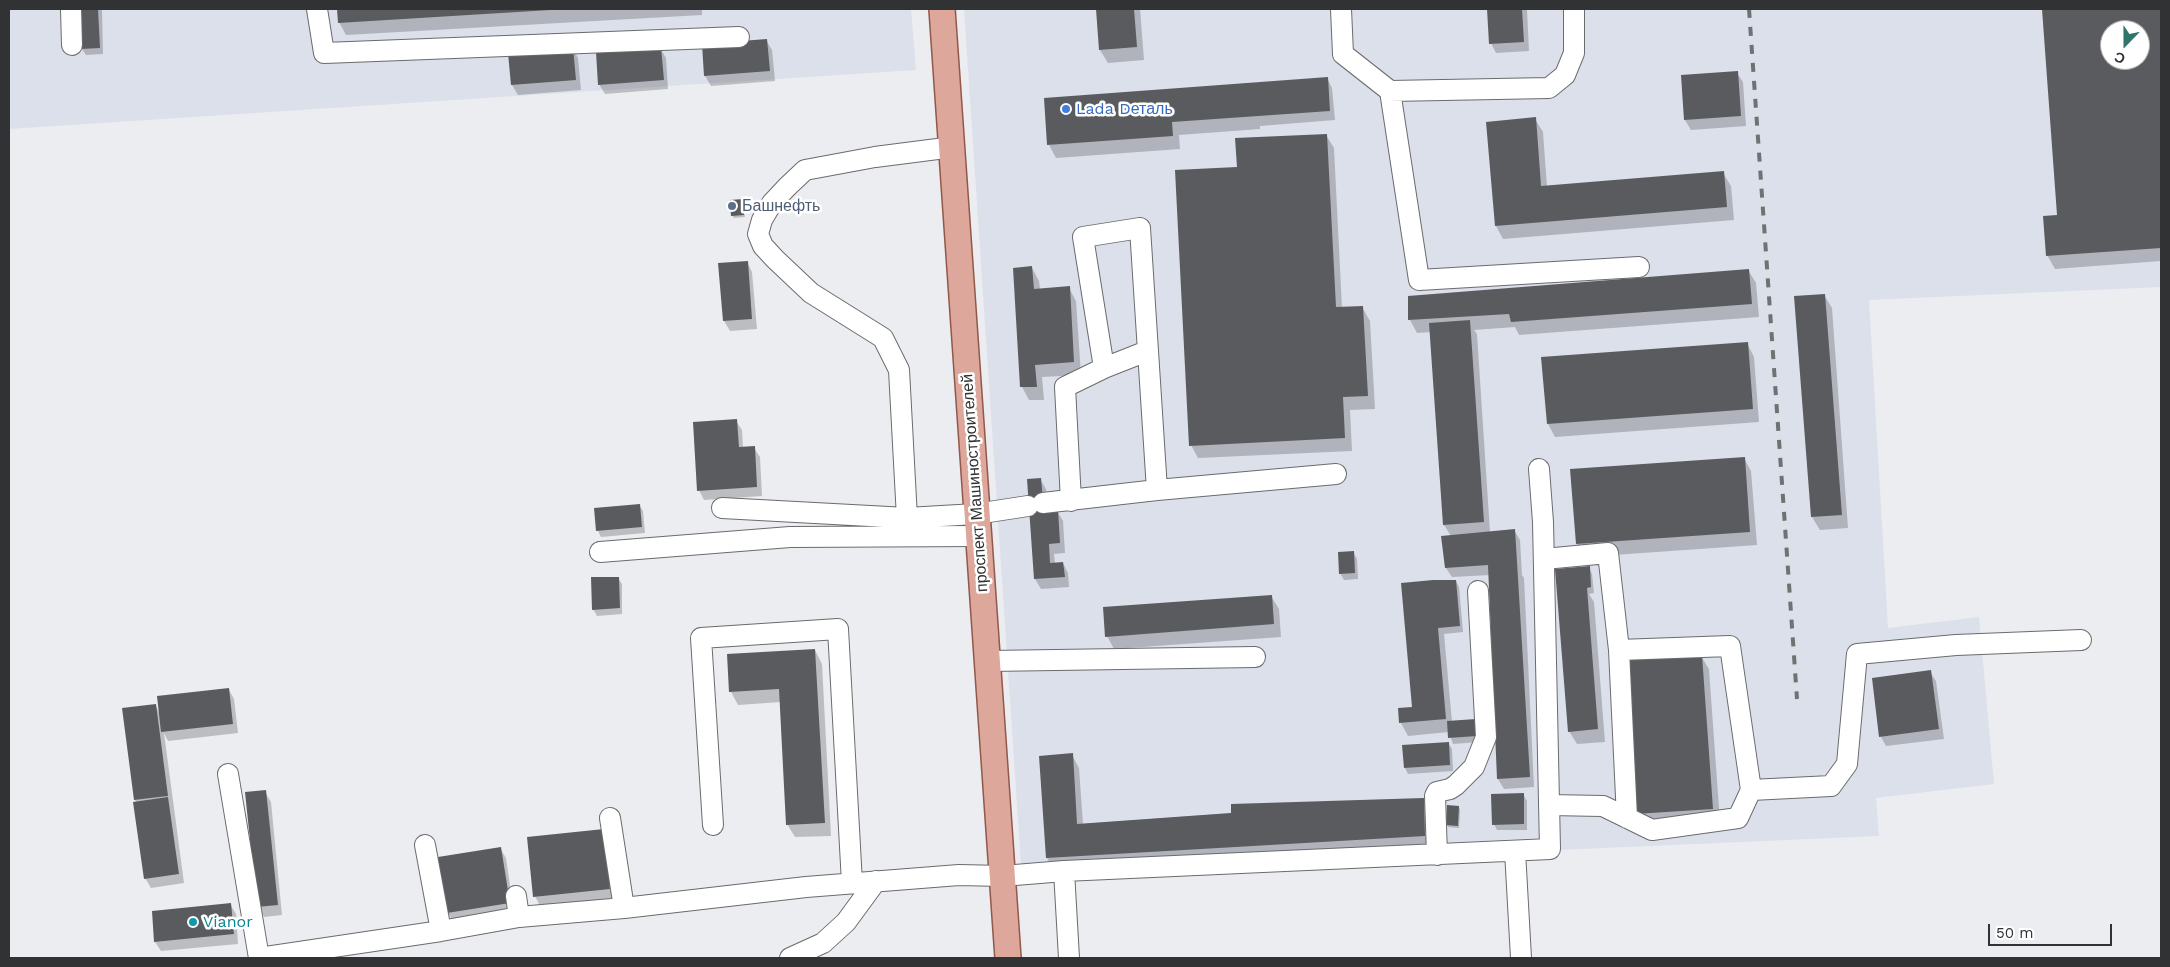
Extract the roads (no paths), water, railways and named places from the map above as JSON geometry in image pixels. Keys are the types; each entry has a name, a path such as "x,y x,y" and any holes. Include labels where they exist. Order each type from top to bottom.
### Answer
{"main road":[{"name":"проспект Машиностроителей","path":"942,9 953,147 977,525 989,661 1008,958"}],"lane":[{"path":"71,9 72,45"},
{"path":"317,9 324,53 739,37"},
{"path":"1341,9 1343,54 1390,91 1549,88 1565,75 1574,53 1574,9"},
{"path":"1390,91 1419,280 1639,267"},
{"path":"907,518 899,370 883,338 811,293 763,246 758,234 762,220 772,203 806,170 875,157 953,147"},
{"path":"1104,368 1083,237 1140,228 1157,490"},
{"path":"1071,501 1065,387 1104,368 1147,351"},
{"path":"228,774 259,958 441,931 519,917 624,908 852,883 959,875 1002,876 1064,871 1550,849 1544,559 1539,469"},
{"path":"600,552 977,525 1036,504 1157,490 1336,474"},
{"path":"722,508 907,518 977,525"},
{"path":"1544,559 1608,553 1619,650 1627,818"},
{"path":"1437,855 1435,796 1437,792 1450,789 1456,785 1474,767 1486,737 1478,591"},
{"path":"714,825 701,638 838,629 852,883"},
{"path":"1751,790 1831,786 1847,764 1857,654 1956,645 2080,640"},
{"path":"1549,806 1603,806 1652,830 1738,818 1751,790 1730,646 1619,650"},
{"path":"989,661 1255,657"},
{"path":"610,818 624,908"},
{"path":"425,845 441,931"},
{"path":"1515,851 1521,958"},
{"path":"1064,871 1069,958"},
{"path":"790,958 823,942 840,927 876,881"},
{"path":"516,896 519,917"}],"railway":[{"path":"1749,9 1797,699"}],"place":[{"name":"Lada Dеталь","path":"1066,109"},
{"name":"Башнефть","path":"732,206"},
{"name":"Vianor","path":"193,922"}]}
